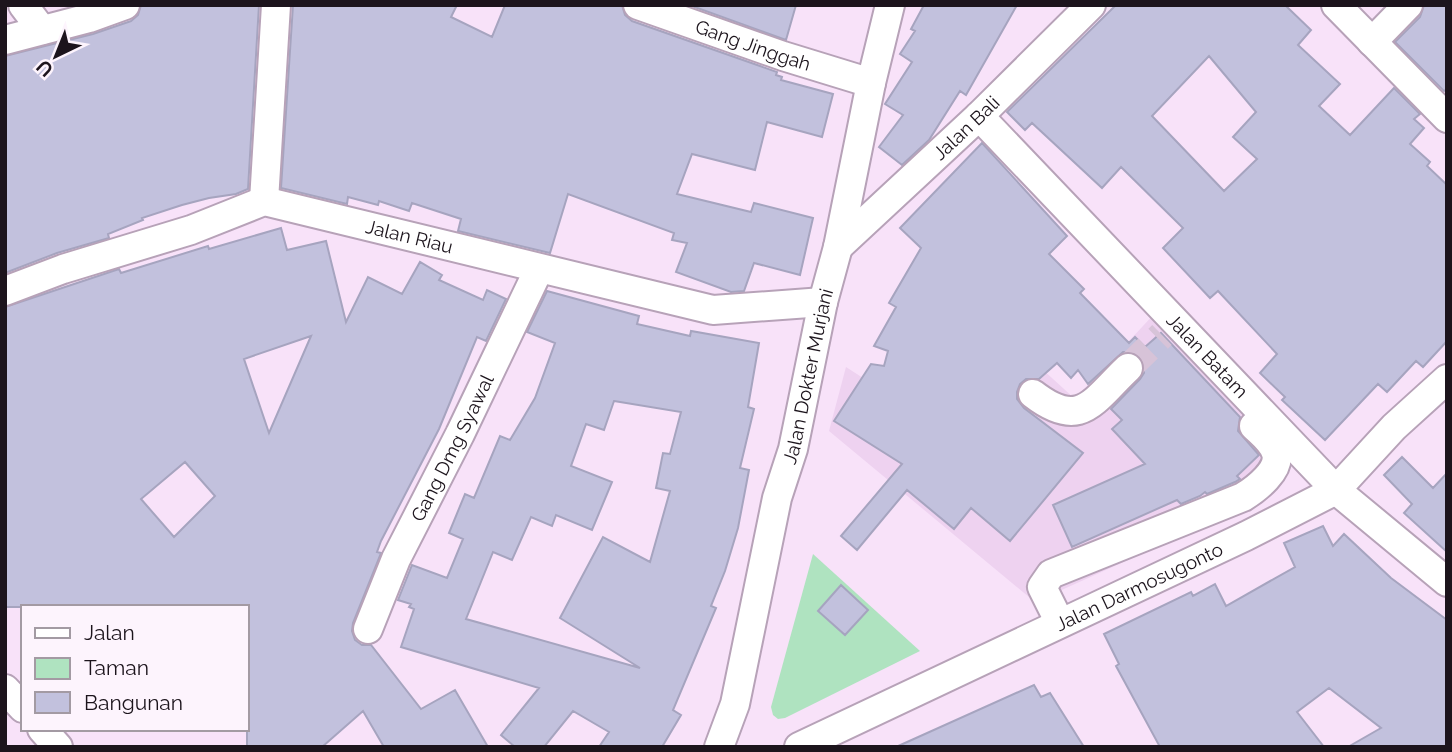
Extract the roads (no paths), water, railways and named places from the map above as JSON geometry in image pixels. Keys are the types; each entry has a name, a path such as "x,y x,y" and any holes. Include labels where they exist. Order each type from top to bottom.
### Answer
{"street":[{"path":"23,5 42,30"},
{"path":"5,40 125,5"},
{"path":"5,291 191,230 264,201 276,5"},
{"name":"Gang Jinggah","path":"638,5 783,56 871,83"},
{"name":"Jalan Dokter Murjani","path":"719,747 735,704 777,498 793,449 890,5"},
{"name":"Jalan Bali","path":"838,247 979,116 1091,5"},
{"path":"1336,5 1447,118"},
{"path":"1372,42 1408,5"},
{"name":"Jalan Batam","path":"979,116 1167,329 1336,490 1447,582"},
{"name":"Jalan Riau","path":"264,201 539,270 713,310 823,302"},
{"name":"Gang Dmg Syawal","path":"368,629 396,559 456,443 539,270"},
{"path":"1060,623 1042,587 1051,574 1243,497 1261,483 1272,471 1277,460 1276,450 1269,441 1167,329"},
{"path":"1033,394 1050,407 1077,412 1087,408 1128,368"},
{"name":"Jalan Darmosugonto","path":"799,747 1246,536 1336,490 1394,427 1447,379"},
{"path":"5,689 21,706"},
{"path":"44,731 58,747"}],"tunnel":[{"path":"1128,368 1162,335"}]}
